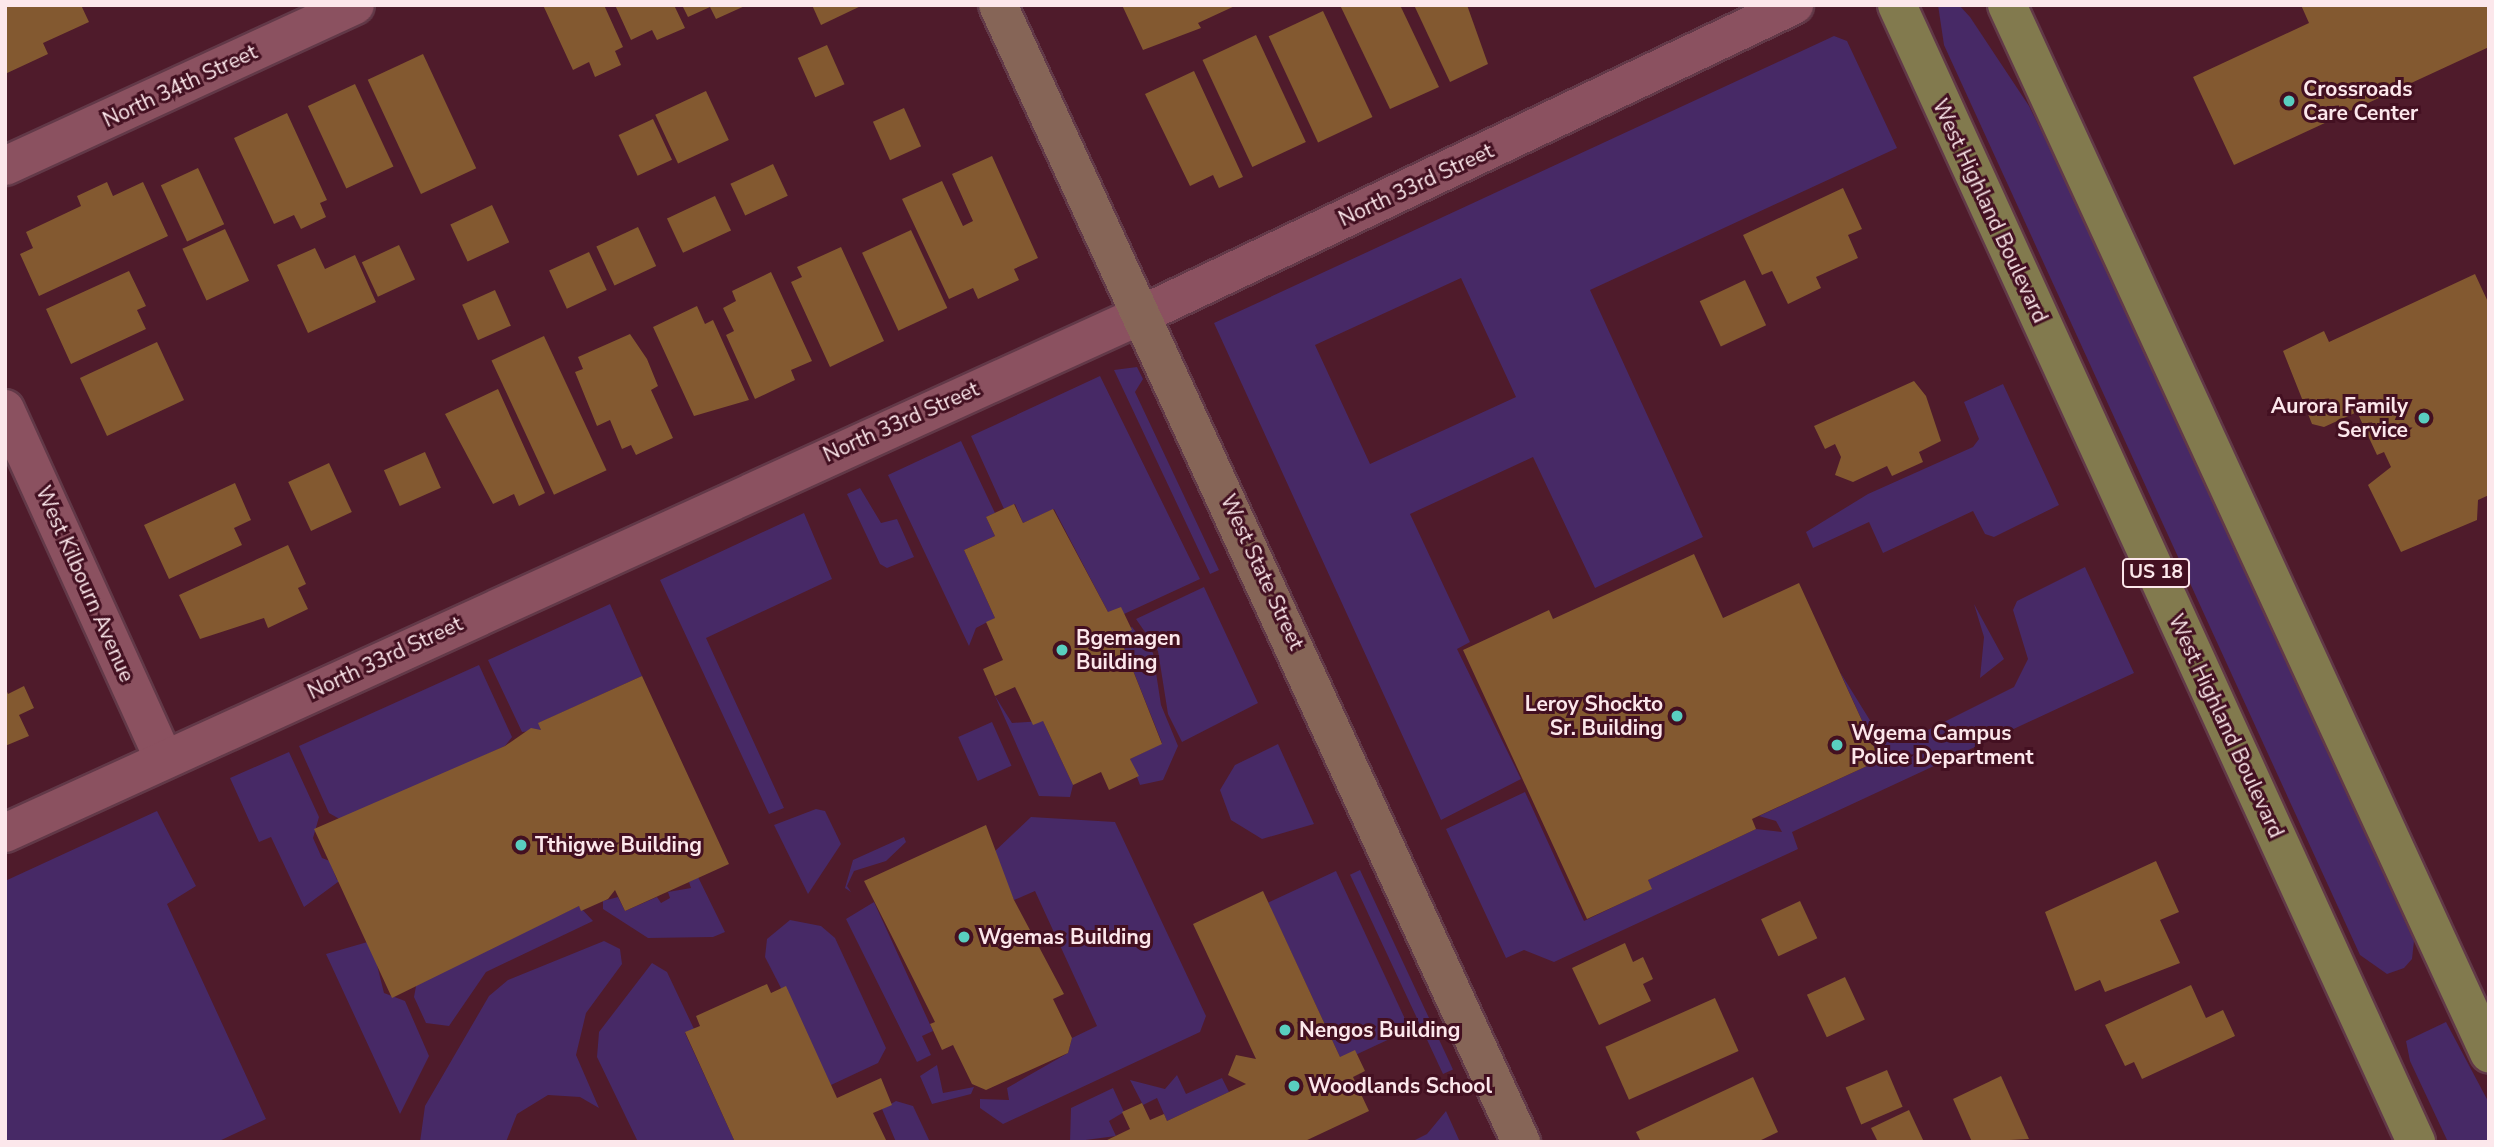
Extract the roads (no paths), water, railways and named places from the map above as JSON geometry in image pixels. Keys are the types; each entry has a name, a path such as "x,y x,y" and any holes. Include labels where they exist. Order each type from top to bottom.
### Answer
{"main road":[{"name":"West Highland Boulevard","path":"1897,5 2416,1142"},
{"path":"2007,5 2489,1054"}],"street":[{"name":"North 34th Street","path":"5,166 355,5"},
{"name":"West State Street","path":"998,5 1521,1142"},
{"name":"North 33rd Street","path":"5,833 1141,315 1794,5"},
{"name":"West Kilbourn Avenue","path":"5,410 164,759"}],"place":[{"name":"Crossroads Care Center","path":"2289,101"},
{"name":"Aurora Family Service","path":"2424,418"},
{"name":"Bgemagen Building","path":"1062,650"},
{"name":"Leroy Shockto Sr. Building","path":"1677,716"},
{"name":"Wgema Campus Police Department","path":"1837,745"},
{"name":"Tthigwe Building","path":"521,845"},
{"name":"Wgemas Building","path":"964,937"},
{"name":"Nengos Building","path":"1285,1030"},
{"name":"Woodlands School","path":"1294,1086"}]}
